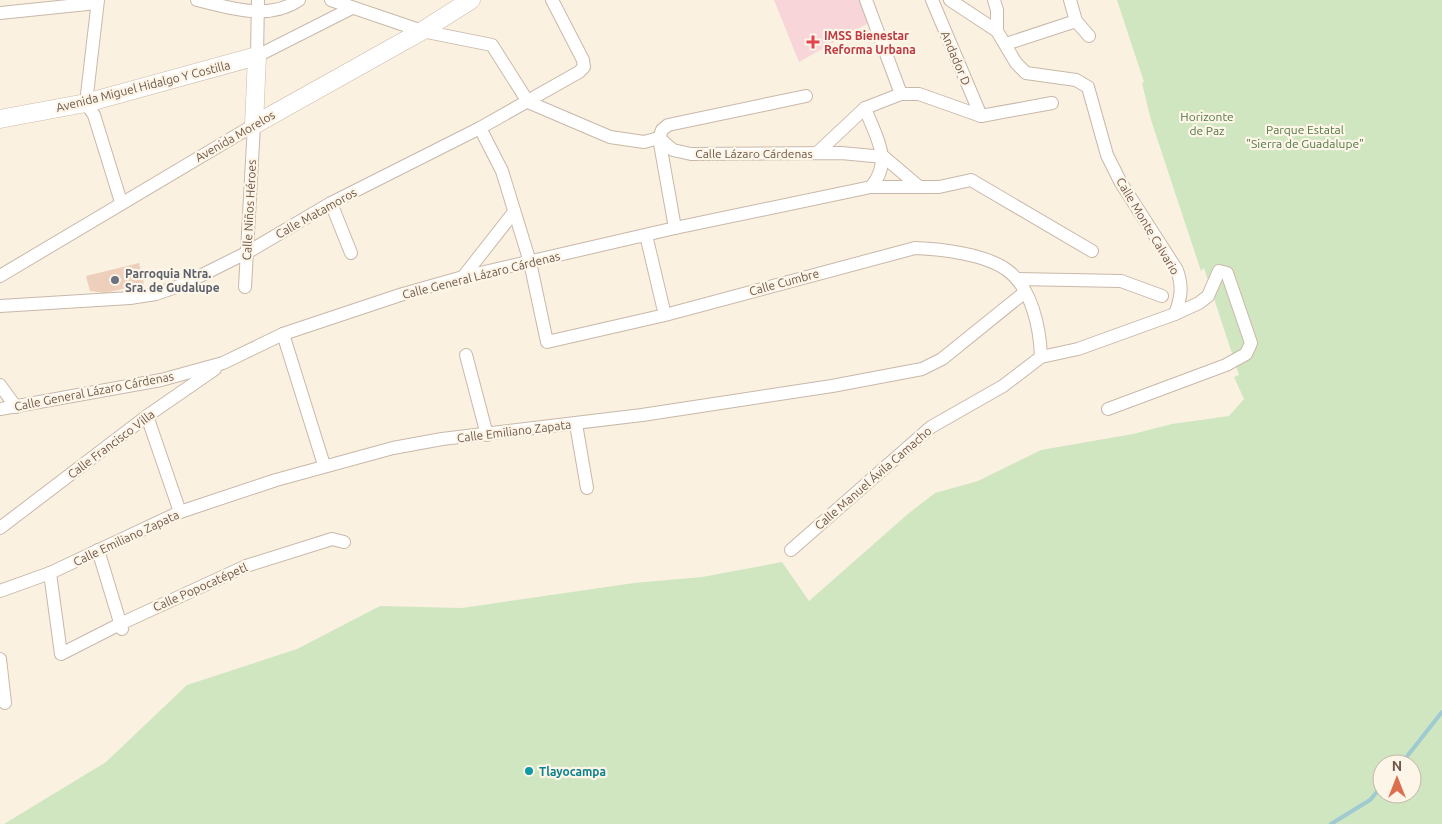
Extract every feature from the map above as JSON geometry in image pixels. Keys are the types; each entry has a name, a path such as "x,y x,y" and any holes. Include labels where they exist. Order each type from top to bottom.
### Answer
{"street":[{"path":"197,0 287,7 299,0"},
{"path":"331,0 422,31 492,45 528,102 610,137 644,142 659,138"},
{"name":"Avenida Morelos","path":"0,276 121,202 422,31 471,0"},
{"name":"Calle Matamoros","path":"0,306 130,298 156,294 182,285 248,252 331,204 528,102 579,72 584,66 583,60 552,0"},
{"path":"866,0 901,94"},
{"name":"Andador D","path":"932,0 981,116"},
{"path":"950,0 996,31 1006,44 1076,21"},
{"path":"994,0 997,10 996,31"},
{"path":"1070,0 1076,21 1089,36"},
{"path":"0,13 98,1 86,103 94,115 121,202"},
{"name":"Calle Niños Héroes","path":"245,287 259,6"},
{"path":"257,56 352,8"},
{"name":"Calle Monte Calvario","path":"1006,44 1016,63 1026,73 1076,80 1088,87 1107,155 1121,183 1177,270 1182,284 1175,314"},
{"name":"Avenida Miguel Hidalgo Y Costilla","path":"0,119 86,103 257,56"},
{"path":"817,153 865,108 901,94 919,94 981,116 1052,103"},
{"path":"676,228 659,138 662,130 668,125 806,96"},
{"path":"865,108 884,157 917,185"},
{"path":"480,128 502,171 530,262"},
{"name":"Calle Lázaro Cárdenas","path":"659,138 673,150 691,154 852,153 884,157"},
{"path":"871,187 881,173 884,157"},
{"name":"Calle General Lázaro Cárdenas","path":"0,410 161,380 223,363 283,334 403,294 463,277 646,234 871,187 917,185 939,187 970,180 1092,251"},
{"path":"331,204 351,253"},
{"path":"463,277 514,212"},
{"path":"646,234 663,307"},
{"name":"Calle Cumbre","path":"530,262 547,342 665,315 914,248 932,248 986,259 999,264 1017,279 1034,312 1040,336 1041,357"},
{"path":"1108,410 1226,365 1246,354 1250,349 1251,343 1230,276 1223,271 1216,274 1208,296 1175,314"},
{"path":"1017,279 1122,281 1162,296"},
{"name":"Calle Emiliano Zapata","path":"0,590 50,573 180,512 324,466 393,448 442,439 576,424 806,390 922,369 942,359 1024,292"},
{"name":"Calle Manuel Ávila Camacho","path":"792,550 925,431 1002,386 1041,357 1078,349 1175,314"},
{"path":"283,334 324,466"},
{"path":"466,355 487,435"},
{"name":"Calle Francisco Villa","path":"0,528 147,416 223,363"},
{"path":"0,385 16,407"},
{"path":"147,416 180,512"},
{"path":"576,424 587,488"},
{"name":"Calle Popocatépetl","path":"50,573 61,654 246,566 332,539 344,542"},
{"path":"98,550 121,626"},
{"path":"0,659 5,702"}],"shaded area":[{"name":"IMSS Bienestar Reforma Urbana","path":"774,0 862,0 870,22 799,62"}],"green space":[{"path":"1117,0 1442,0 1442,824 4,824 106,762 187,685 297,649 380,606 462,608 634,583 702,577 782,562 809,601 909,513 935,493 978,481 1041,450 1133,434 1172,424 1229,416 1244,399 1234,377 1239,375 1204,268 1201,271 1151,120 1142,83 1144,82"}],"building":[{"name":"Parroquia Ntra. Sra. de Gudalupe","path":"139,263 144,284 105,293 90,291 86,276"}],"waterway":[{"path":"1409,754 1442,712"},
{"path":"1331,824 1372,798"}],"place":[{"name":"IMSS Bienestar Reforma Urbana","path":"813,42"},
{"name":"Parroquia Ntra. Sra. de Gudalupe","path":"115,280"},
{"name":"Tlayocampa","path":"529,771"}],"park label":[{"name":"Horizonte de Paz","path":"1207,123"},
{"name":"Parque Estatal \"Sierra de Guadalupe\"","path":"1305,136"}]}
